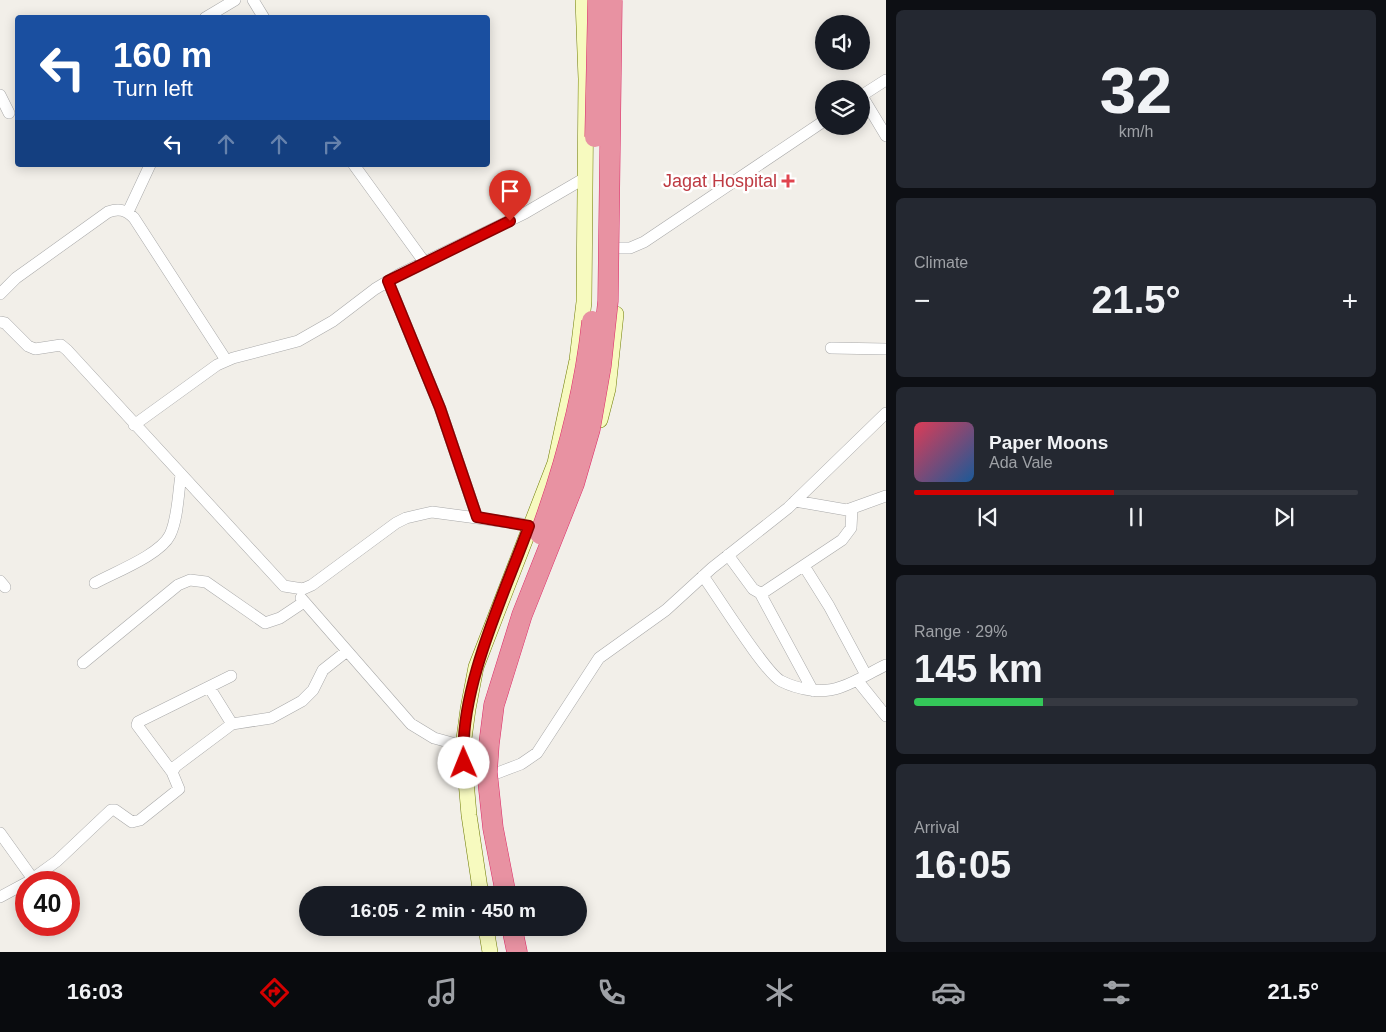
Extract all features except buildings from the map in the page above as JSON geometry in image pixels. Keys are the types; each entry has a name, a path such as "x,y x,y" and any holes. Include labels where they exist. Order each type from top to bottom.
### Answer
{"highway":[{"path":"492,886 476,771 477,735 482,697 561,475 572,439 590,344 596,257 595,55 598,0"},
{"path":"504,886 493,828 486,772 494,705 522,615 574,484 590,429 602,366 608,292 612,0"},
{"path":"501,936 504,952"},
{"path":"514,936 517,952"}],"street":[{"path":"210,15 235,0"},
{"path":"253,0 262,15"},
{"path":"480,886 469,814 463,746 476,667 529,526 555,464 577,360 584,302 583,0"},
{"path":"510,886 492,775 500,712 517,652 593,442 608,389 614,347 619,248 620,0"},
{"path":"870,91 886,80"},
{"path":"0,96 9,113"},
{"path":"870,109 886,136"},
{"path":"619,248 630,248 644,242 815,127"},
{"path":"128,212 149,167"},
{"path":"355,167 425,262"},
{"path":"134,425 226,360 298,341 333,321 388,281 525,213 585,178"},
{"path":"3,290 108,212 114,210 128,212 226,360"},
{"path":"388,281 440,408 477,517"},
{"path":"0,322 5,323 28,346 35,349 61,345 284,586 293,589 303,589 312,585 396,523 406,518 432,512 529,526 563,527"},
{"path":"831,348 886,349"},
{"path":"492,775 522,764 537,753 599,658 666,610 712,568 795,501 886,413"},
{"path":"95,583 153,552 166,541 173,526 181,475"},
{"path":"795,501 840,509 852,509 886,496"},
{"path":"760,593 804,566 848,534 851,528 852,509"},
{"path":"727,556 753,588 760,593 813,691"},
{"path":"804,566 830,606 861,677 886,716"},
{"path":"703,576 774,676 781,681 813,691 842,687 886,665"},
{"path":"83,662 178,585 190,580 206,582 265,623 280,618 304,602"},
{"path":"293,589 411,724 434,738 463,746"},
{"path":"172,772 176,766 232,724 271,718 302,701 313,690 323,670 347,652"},
{"path":"44,871 57,861 111,810 115,810 132,822 136,822 179,789 172,772 142,734 137,725 138,722 231,676"},
{"path":"209,687 232,724"},
{"path":"0,834 22,871"},
{"path":"0,897 15,889"},
{"path":"487,936 490,952"},
{"path":"520,936 523,952"}],"place":[{"name":"Jagat Hospital","path":"788,181"}],"route":[{"path":"464,763 463,746 476,667 529,526 477,517 440,408 388,281 510,221"}]}
